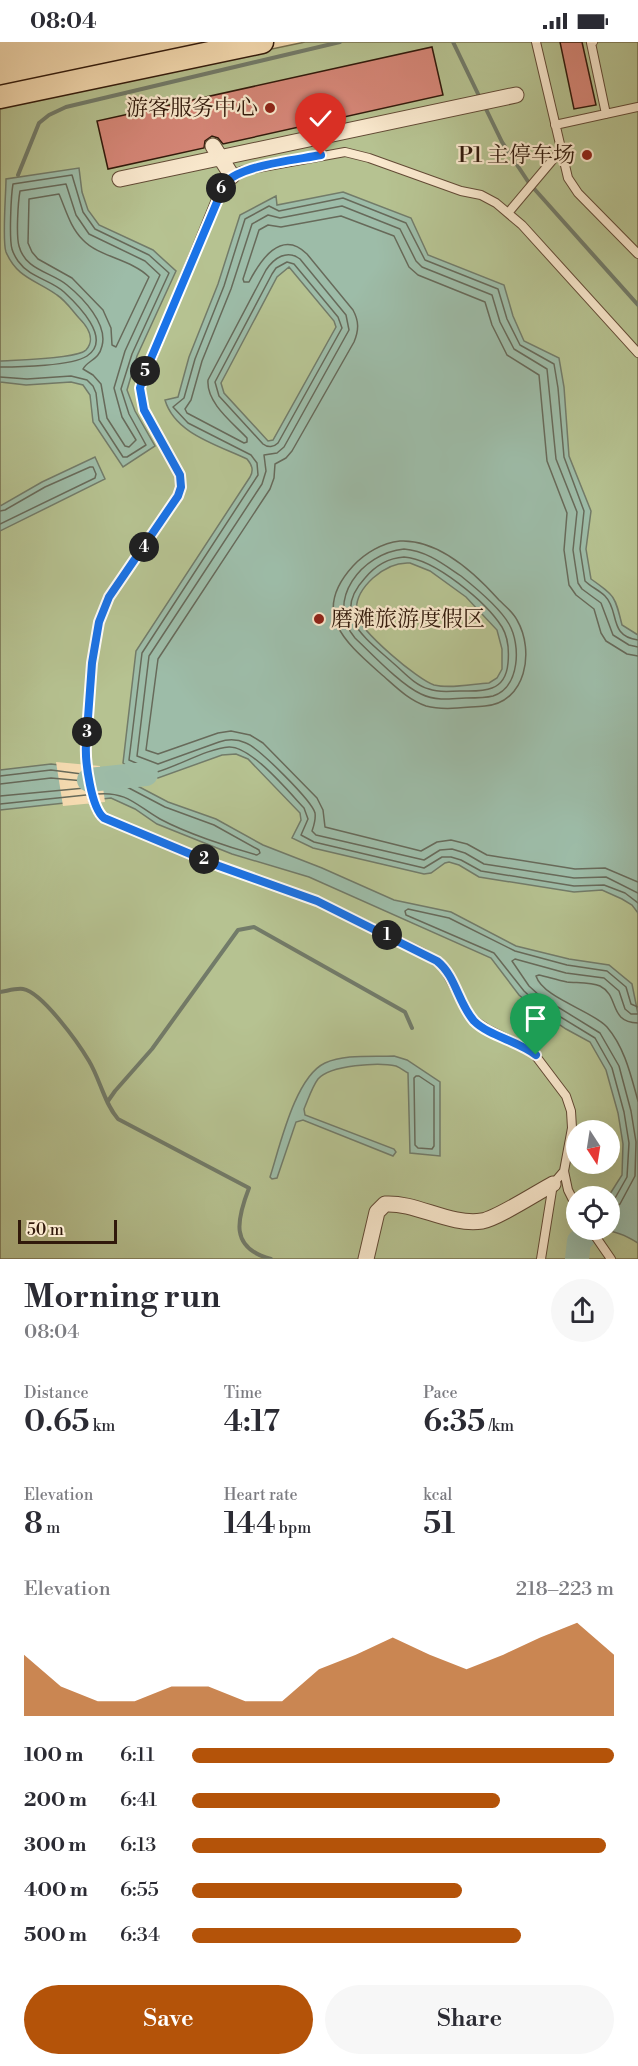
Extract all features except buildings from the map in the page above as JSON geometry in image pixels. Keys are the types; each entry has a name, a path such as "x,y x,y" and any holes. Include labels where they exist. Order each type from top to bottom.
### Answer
{"main road":[{"path":"0,88 214,42"},
{"path":"0,97 262,42"}],"street":[{"path":"120,179 217,152 516,95"},
{"path":"217,152 232,176"},
{"path":"366,1259 377,1212 385,1204 481,1222 553,1184"}],"lane":[{"path":"536,42 568,178 574,188 638,254"},
{"path":"593,42 591,43 606,114"},
{"path":"555,125 638,107"},
{"path":"507,213 561,150"},
{"path":"567,1186 564,1171 572,1128 571,1110 566,1096 536,1055 486,1029 472,1019 444,966 423,953 317,901 219,866 100,816 95,805 86,757 92,663 99,622 109,597 178,496 181,487 180,475 144,410 140,388 219,192 232,176 248,169 333,153 350,153 461,191 481,195 496,203 522,225 638,353"},
{"path":"541,1259 553,1184 564,1171"},
{"path":"598,1240 611,1259"}],"shaded area":[{"name":"磨滩旅游度假区","path":"305,42 638,42 638,1259 0,1259 0,106"}],"water":[{"path":"79,168 82,192 88,210 99,225 153,250 176,271 137,356 127,390 135,411 155,446 123,467 93,422 90,395 83,385 71,382 26,385 0,382 0,361 71,355 86,350 89,346 90,337 85,325 60,297 16,268 6,252 4,238 6,179"},
{"path":"343,192 411,218 428,255 504,285 513,316 524,341 559,358 564,387 569,456 591,511 586,549 591,579 613,598 622,625 638,635 638,913 632,905 602,890 574,892 479,877 449,862 431,873 424,874 313,848 292,838 301,820 300,813 248,759 236,754 222,755 158,778 130,768 123,763 136,651 252,472 247,459 199,437 178,422 170,412 165,400 178,397 189,357 218,284 240,215 276,196 277,205","holes":["289,267 334,321 336,327 273,440 268,441 224,393 221,383 277,277","410,563 430,571 466,597 497,630 502,649 502,669 497,678 489,683 434,685 391,654 368,632 356,610 365,586 385,569"]},
{"path":"95,457 105,479 0,531 0,506 42,482"},
{"path":"51,764 109,771 168,802 216,819 263,845 394,900 451,912 516,946 569,959 609,965 632,984 638,1014 638,1243 620,1234 620,1186 615,1186 622,1175 623,1144 620,1120 606,1070 590,1042 566,1029 519,995 491,958 309,877 232,854 157,824 135,809 111,798 0,810 0,770"},
{"path":"394,1056 407,1060 440,1082 440,1156 410,1153 408,1073 396,1066 355,1066 333,1070 318,1079 304,1109 305,1115 394,1149 396,1152 393,1156 303,1120 296,1122 277,1178 270,1177 297,1097 314,1071 325,1063 341,1058"}],"pier":[{"path":"56,762 100,766 105,802 63,806"}],"waterway":[{"path":"18,175 39,123 66,107 340,42"},
{"path":"453,42 480,98"},
{"path":"484,105 502,142 529,183 638,305"},
{"path":"89,780 146,774"},
{"path":"108,1101 152,1049 238,930 254,927 405,1012 412,1028"},
{"path":"0,992 23,989 31,992 50,1009 89,1061 109,1106 118,1119 249,1188 241,1211 242,1240 248,1248 271,1259"},
{"path":"577,1259 580,1240"}],"place":[{"name":"游客服务中心","path":"270,108"},
{"name":"P1 主停车场","path":"587,155"},
{"name":"磨滩旅游度假区","path":"319,619"}],"route":[{"path":"321,155 248,169 229,178 219,192 144,375 140,398 144,410 182,481 178,496 109,597 99,622 92,663 86,745 95,805 100,816 104,818 219,866 317,901 423,953 444,966 472,1019 486,1029 536,1055"}]}
